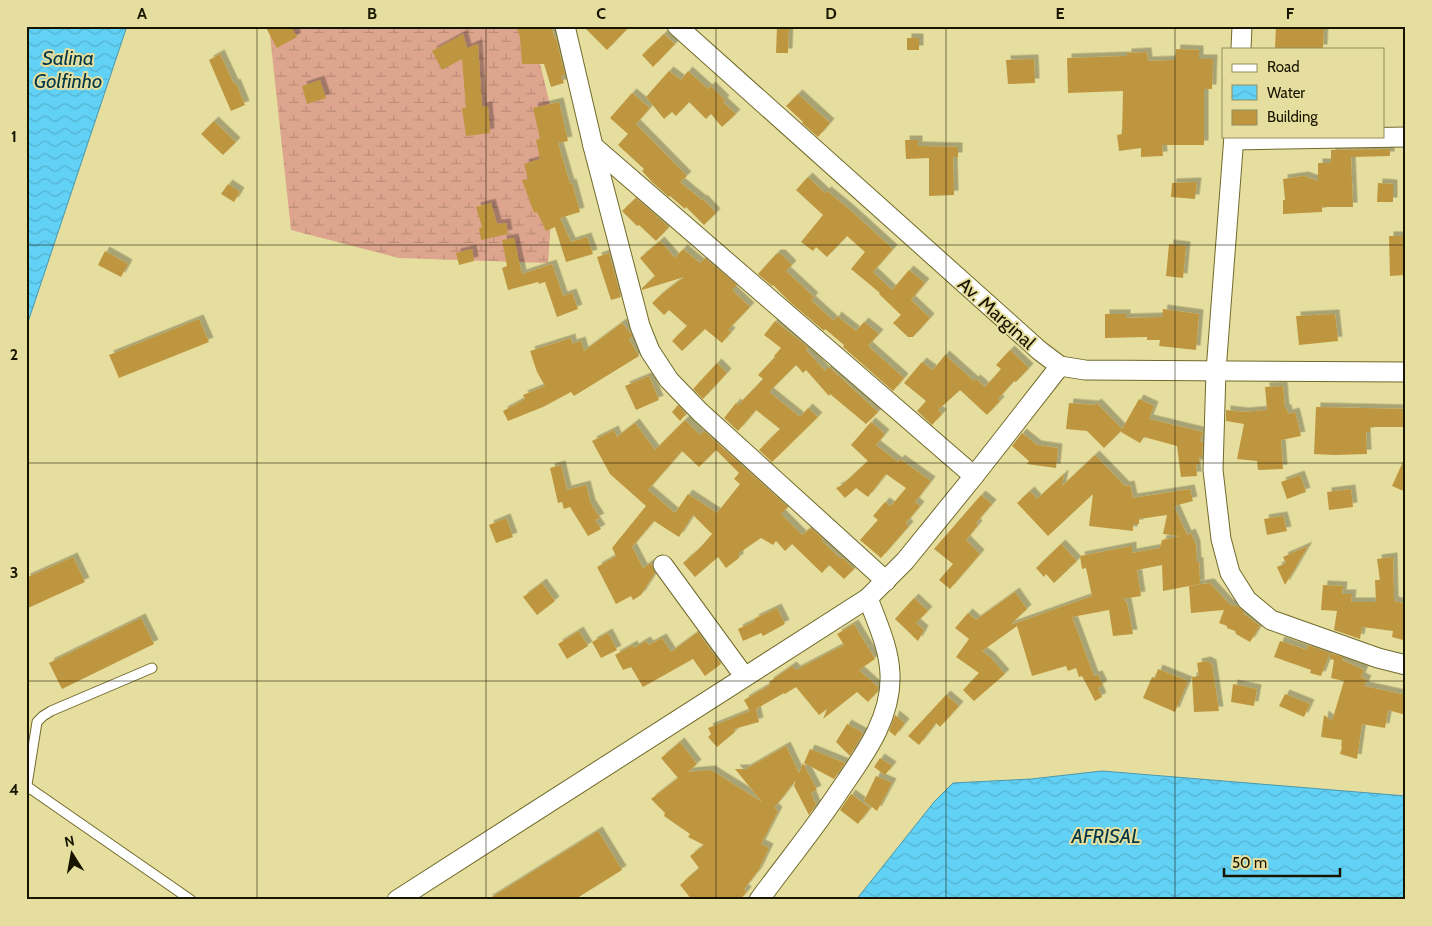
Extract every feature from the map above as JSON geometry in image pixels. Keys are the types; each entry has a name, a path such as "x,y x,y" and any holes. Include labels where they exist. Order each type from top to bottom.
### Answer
{"street":[{"path":"566,26 593,146 640,326 650,351 669,380 700,412 886,581"},
{"name":"Av. Marginal","path":"677,26 1033,345 1060,366 1085,370 1406,372"},
{"path":"1241,48 1242,26"},
{"path":"1384,137 1406,137"},
{"path":"1234,138 1216,371 1212,470 1221,539 1230,573 1247,600 1271,620 1351,649 1406,665"},
{"path":"593,146 974,476"},
{"path":"397,900 868,598 905,560 1060,366"},
{"path":"663,564 744,676"},
{"path":"759,900 827,810 868,750 887,706 890,675 886,646 868,598"}],"lane":[{"path":"152,668 43,716 37,722 27,789 191,900"}],"green space":[{"path":"269,26 531,26 557,134 548,263 399,258 291,230"}],"water":[{"name":"Salina Golfinho","path":"26,26 127,26 26,328"},
{"name":"AFRISAL","path":"1102,771 1406,796 1406,900 856,900 934,802 953,783 1031,779"}],"building":[{"path":"265,26 291,26 297,37 277,48"},
{"path":"516,26 551,26 556,38 565,75 561,76 564,83 551,87 544,64 522,64 520,37"},
{"path":"583,26 630,26 607,50"},
{"path":"777,26 789,26 788,53 776,53"},
{"path":"1276,26 1324,26 1323,48 1275,48"},
{"path":"463,34 467,48 478,44 482,107 488,106 490,133 466,136 462,108 466,108 462,59 442,70 432,51"},
{"path":"664,34 675,44 653,67 642,55"},
{"path":"907,38 919,38 919,50 907,50"},
{"path":"1176,49 1199,50 1199,59 1213,59 1212,89 1204,89 1204,145 1162,145 1163,156 1141,157 1141,148 1119,151 1117,135 1122,134 1123,91 1068,93 1067,58 1127,56 1127,53 1147,52 1148,61 1175,60"},
{"path":"220,54 234,84 236,83 245,105 231,111 209,60"},
{"path":"1034,59 1035,83 1008,84 1006,60"},
{"path":"669,71 681,80 688,71 708,89 711,86 725,100 723,102 736,114 722,127 711,114 706,119 689,102 676,116 672,112 664,119 646,97"},
{"path":"320,80 326,98 307,104 302,86"},
{"path":"632,93 650,108 636,124 687,176 680,182 703,199 716,213 704,225 686,207 685,209 652,182 642,171 644,169 618,145 628,134 610,118"},
{"path":"798,94 830,123 818,137 786,106"},
{"path":"559,102 568,141 558,143 580,212 560,218 571,242 587,237 593,254 566,262 555,227 546,231 537,212 534,213 522,180 528,179 524,164 540,159 536,140 540,139 533,108"},
{"path":"214,121 236,142 223,155 201,134"},
{"path":"905,140 918,140 918,146 958,147 958,157 953,157 954,195 929,196 929,158 906,159"},
{"path":"1390,149 1390,156 1351,157 1353,207 1322,207 1322,212 1283,214 1283,200 1285,200 1283,179 1304,176 1318,181 1318,163 1331,163 1331,150"},
{"path":"808,177 825,193 827,191 849,209 893,249 873,272 892,290 909,270 925,283 911,300 930,318 913,337 908,337 893,323 901,315 880,293 851,269 865,252 847,236 827,257 816,247 813,251 801,242 823,215 796,190"},
{"path":"1197,182 1195,199 1171,197 1172,183"},
{"path":"1378,183 1393,184 1393,202 1377,202"},
{"path":"228,184 240,192 234,202 221,194"},
{"path":"636,198 669,227 656,241 622,211"},
{"path":"491,203 497,224 506,223 508,234 481,240 479,228 482,227 476,207"},
{"path":"1389,236 1406,236 1406,250 1404,250 1405,275 1390,276"},
{"path":"514,238 522,274 552,264 563,296 572,293 578,309 557,317 545,282 508,290 502,268 507,266 502,240"},
{"path":"660,241 675,258 683,249 700,263 705,258 737,285 732,290 750,307 728,330 731,332 722,343 705,329 682,351 672,341 687,326 669,310 664,315 652,303 684,277 642,290 655,276 640,258"},
{"path":"1169,244 1186,246 1183,278 1166,276"},
{"path":"472,249 474,261 459,265 456,253"},
{"path":"105,251 128,264 121,277 98,265"},
{"path":"609,253 621,297 611,300 597,257"},
{"path":"776,254 781,254 792,265 786,271 814,297 811,300 834,321 837,316 856,331 864,322 879,334 868,346 904,378 893,391 843,347 844,345 825,329 824,331 758,274"},
{"path":"1163,309 1199,314 1196,350 1159,346 1160,340 1147,340 1147,337 1105,338 1105,314 1126,314 1126,318 1162,317"},
{"path":"1335,314 1338,341 1299,345 1296,316"},
{"path":"199,319 209,342 119,378 109,355"},
{"path":"775,321 808,347 806,350 825,371 829,367 878,412 866,424 830,394 829,396 806,370 803,373 796,365 769,392 800,417 808,408 818,417 772,462 759,450 780,429 756,410 738,431 724,418 736,403 738,405 763,379 758,375 781,348 764,335"},
{"path":"622,323 632,335 629,339 639,356 574,396 571,392 543,407 508,421 503,411 525,399 523,395 545,386 537,372 530,351 571,338 572,344 581,341 584,351"},
{"path":"1010,350 1029,368 1016,382 1014,381 987,415 960,390 938,410 942,414 932,425 917,411 926,401 904,383 922,362 933,370 945,355 974,381 976,379 985,387 1001,369 996,365"},
{"path":"717,363 727,373 703,399 693,389"},
{"path":"649,376 659,400 636,410 625,386"},
{"path":"1283,386 1285,409 1287,409 1288,414 1295,412 1301,436 1281,440 1283,469 1258,470 1257,461 1237,459 1244,424 1226,421 1226,410 1244,412 1267,410 1265,387"},
{"path":"1139,399 1154,406 1149,419 1203,432 1200,441 1203,442 1202,457 1199,457 1200,464 1196,464 1197,476 1181,477 1177,446 1144,437 1140,443 1121,432 1122,430 1104,448 1087,431 1066,429 1069,403 1094,405 1097,403 1122,429"},
{"path":"678,405 686,414 680,421 672,412"},
{"path":"1316,407 1406,409 1406,427 1370,427 1370,432 1366,432 1367,454 1314,454"},
{"path":"685,420 700,435 704,431 788,507 781,514 802,535 811,528 823,539 821,540 854,569 844,579 829,565 822,573 792,544 785,551 776,541 773,545 761,538 739,553 739,558 726,568 718,557 695,577 683,563 712,534 693,515 679,537 654,521 632,547 643,568 651,563 655,573 641,595 633,600 631,596 616,604 597,567 616,556 612,548 646,506 610,474 592,441 614,430 617,437 635,423 655,450","holes":["716,450 739,473 734,479 740,484 717,513 688,494 675,513 648,490 682,451 699,467"]},
{"path":"871,422 885,434 876,445 898,462 900,459 931,481 915,502 920,506 906,523 909,526 881,558 860,540 878,520 873,516 885,502 891,506 906,488 886,474 868,497 856,488 845,498 836,488 842,485 868,461 851,445"},
{"path":"1022,433 1037,445 1058,448 1056,468 1027,464 1029,461 1012,446"},
{"path":"1095,455 1125,486 1130,485 1133,498 1190,489 1193,501 1174,506 1187,535 1191,533 1196,545 1200,584 1163,591 1162,565 1137,570 1141,596 1123,599 1127,603 1133,634 1113,636 1109,610 1072,617 1094,676 1098,675 1103,685 1098,688 1102,697 1095,701 1082,676 1079,677 1076,668 1068,671 1066,666 1032,676 1017,626 982,651 1005,674 974,701 963,690 979,673 956,657 969,639 955,628 968,613 976,620 1015,592 1027,609 1010,625 1092,596 1086,568 1082,569 1080,556 1132,546 1132,553 1160,548 1162,540 1180,536 1163,534 1167,515 1139,519 1139,524 1133,524 1133,531 1089,526 1093,494 1048,536 1017,503 1030,491 1037,499 1064,474 1062,486"},
{"path":"1406,455 1406,492 1392,486"},
{"path":"561,465 567,490 586,485 591,504 600,518 595,520 601,529 588,536 570,507 564,509 562,502 558,503 550,468"},
{"path":"1300,475 1306,492 1287,499 1281,482"},
{"path":"1351,489 1353,507 1329,510 1327,492"},
{"path":"981,495 992,504 976,523 978,525 966,540 980,554 950,589 939,580 953,564 934,549"},
{"path":"1283,516 1287,531 1267,535 1264,519"},
{"path":"506,518 513,537 496,543 489,525"},
{"path":"1061,544 1077,561 1054,583 1046,574 1044,577 1036,568"},
{"path":"1308,546 1285,585 1277,567 1286,563 1283,557"},
{"path":"73,557 85,582 26,609 26,578"},
{"path":"1393,557 1394,601 1406,604 1406,634 1404,634 1403,640 1392,637 1393,631 1362,627 1360,639 1334,630 1337,611 1321,610 1323,585 1343,586 1342,594 1352,594 1351,602 1376,602 1375,580 1380,580 1377,559"},
{"path":"542,583 555,601 537,615 523,597"},
{"path":"1210,583 1229,604 1239,607 1243,613 1260,626 1250,642 1236,634 1235,631 1227,628 1227,626 1219,623 1224,610 1191,613 1189,586"},
{"path":"914,598 928,611 916,623 924,630 918,641 895,619"},
{"path":"777,608 785,624 763,636 761,633 743,641 738,629"},
{"path":"141,618 154,644 62,689 49,663"},
{"path":"854,624 875,659 859,670 878,687 878,691 868,702 857,692 823,719 827,709 819,715 796,687 756,709 759,722 734,729 735,732 717,747 708,737 711,734 708,728 750,711 744,700 770,685 769,682 792,666 796,670 844,645 837,634"},
{"path":"579,631 588,646 567,659 558,644"},
{"path":"698,632 721,664 705,676 693,659 643,687 631,667 623,670 615,655 633,645 634,648 646,641 649,645 662,638 671,652"},
{"path":"608,633 617,650 601,658 592,642"},
{"path":"1280,641 1307,650 1308,645 1330,653 1321,676 1310,673 1311,670 1274,657"},
{"path":"1330,653 1343,657 1342,660 1364,670 1361,677 1367,680 1364,686 1406,695 1406,715 1388,710 1385,728 1362,724 1357,759 1340,754 1342,740 1321,737 1324,715 1332,721 1344,681 1331,678 1334,660 1330,659"},
{"path":"1206,661 1212,664 1219,711 1194,712 1192,677 1199,676 1197,663"},
{"path":"1158,669 1188,681 1175,712 1143,698 1152,677 1155,678"},
{"path":"1233,684 1257,689 1254,706 1231,702"},
{"path":"1285,694 1310,704 1304,717 1279,706"},
{"path":"946,695 959,706 940,727 936,723 919,745 908,736"},
{"path":"895,715 905,723 895,736 889,731"},
{"path":"847,724 863,733 850,756 836,742"},
{"path":"680,742 697,764 688,772 711,770 762,802 735,769 746,769 786,746 799,773 803,763 817,790 811,793 816,805 809,815 794,786 796,780 774,808 778,811 761,844 769,848 758,871 744,889 747,891 740,900 692,900 680,885 699,868 690,856 704,845 688,837 690,834 664,816 665,813 651,799 678,778 661,758"},
{"path":"810,749 845,763 834,779 804,763"},
{"path":"880,758 892,766 885,775 874,767"},
{"path":"876,776 892,783 877,811 864,801"},
{"path":"851,794 870,808 858,824 840,810"},
{"path":"598,831 622,870 574,900 487,900"}]}
